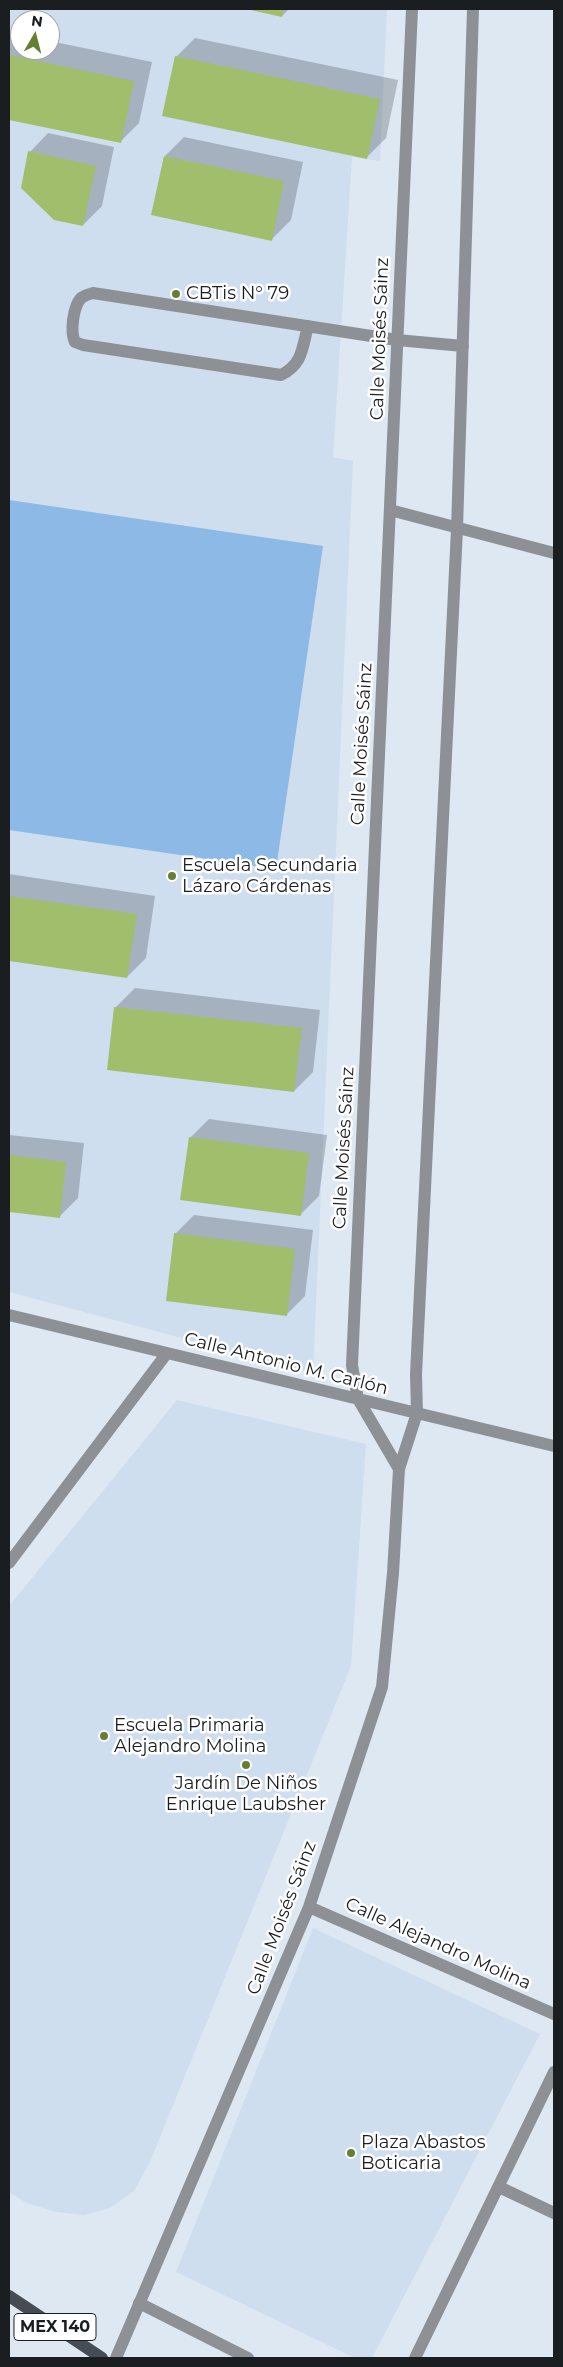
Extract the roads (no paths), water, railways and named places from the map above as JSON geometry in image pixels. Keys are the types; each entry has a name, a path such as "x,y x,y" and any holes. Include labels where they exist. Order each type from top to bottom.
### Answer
{"main road":[{"name":"MEX 140","path":"9,2296 102,2358"}],"street":[{"name":"Calle Moisés Sáinz","path":"399,1469 358,1399 352,1364 412,9"},
{"name":"Calle Moisés Sáinz","path":"116,2358 308,1907 382,1687 393,1573 399,1469 417,1413 416,1374 457,529 472,9"},
{"path":"308,326 299,359 293,369 281,375 83,345 75,342 72,335 77,306 82,297 93,293 308,326 397,340 463,346"},
{"path":"390,510 457,529 554,552"},
{"name":"Calle Antonio M. Carlón","path":"9,1315 554,1446"},
{"path":"9,1563 167,1353"},
{"name":"Calle Alejandro Molina","path":"308,1907 554,2014"},
{"path":"415,2358 554,2072"},
{"path":"499,2186 554,2214"},
{"path":"139,2303 248,2358"}],"place":[{"name":"CBTis N° 79","path":"176,294"},
{"name":"Escuela Secundaria Lázaro Cárdenas","path":"172,876"},
{"name":"Escuela Primaria Alejandro Molina","path":"104,1736"},
{"name":"Jardín De Niños Enrique Laubsher","path":"246,1765"},
{"name":"Plaza Abastos Boticaria","path":"351,2153"}]}
